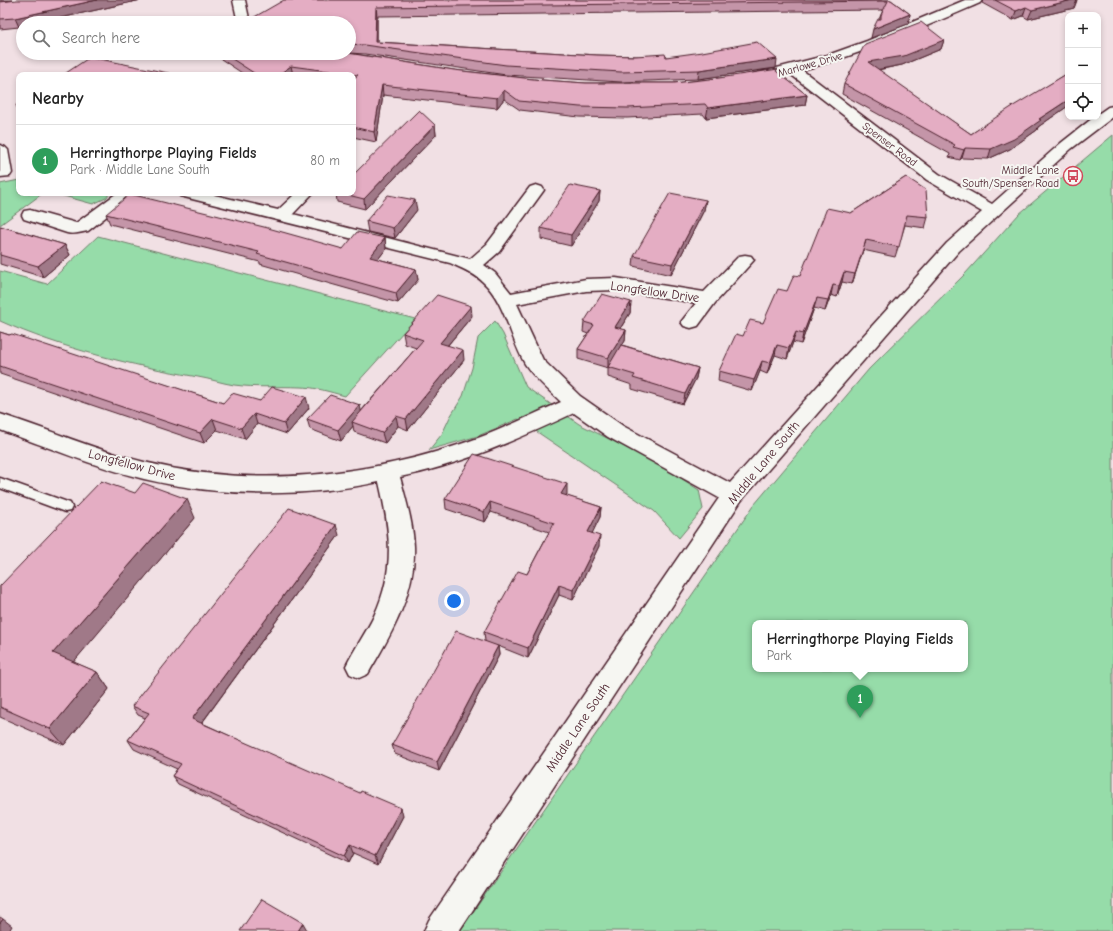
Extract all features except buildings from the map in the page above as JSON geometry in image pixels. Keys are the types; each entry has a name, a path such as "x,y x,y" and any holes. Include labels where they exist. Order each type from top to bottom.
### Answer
{"street":[{"path":"239,0 242,16"},
{"path":"944,0 954,10"},
{"name":"Marlowe Drive","path":"736,82 793,70 833,58 872,44 976,0"},
{"name":"Spenser Road","path":"793,70 933,177 992,211"},
{"name":"Middle Lane South","path":"440,931 733,495 953,246 1066,146 1113,110"},
{"path":"0,150 8,173"},
{"path":"473,265 493,248 536,190"},
{"path":"30,215 73,229 82,227 124,196"},
{"path":"199,196 456,259 473,265 495,283 506,300 536,364 555,385 576,404 626,437 706,478 733,495"},
{"path":"282,216 301,196"},
{"name":"Longfellow Drive","path":"691,322 708,299 745,260"},
{"name":"Longfellow Drive","path":"506,300 586,285 616,284 708,299"},
{"name":"Longfellow Drive","path":"0,422 115,461 156,473 222,484 292,485 388,472 485,444 576,404"},
{"path":"359,666 375,640 394,599 400,580 402,556 401,541 388,472"}],"lane":[{"path":"0,483 65,506"}],"green space":[{"path":"1113,135 1113,931 460,931 754,505 869,369 965,274 1019,214"},
{"path":"16,181 16,196 39,196 0,225 0,184"},
{"path":"64,196 108,196 93,204"},
{"path":"98,236 415,319 345,396 306,387 234,385 147,367 72,348 0,321 0,271 47,284"},
{"path":"495,321 503,334 526,387 579,424 661,465 699,490 703,509 679,538 654,511 518,419 478,436 429,450 442,434 450,417 463,396 472,368 478,338"}],"place":[{"name":"Middle Lane South/Spenser Road","path":"1073,176"},
{"name":"Herringthorpe Playing Fields","path":"860,718"}]}
